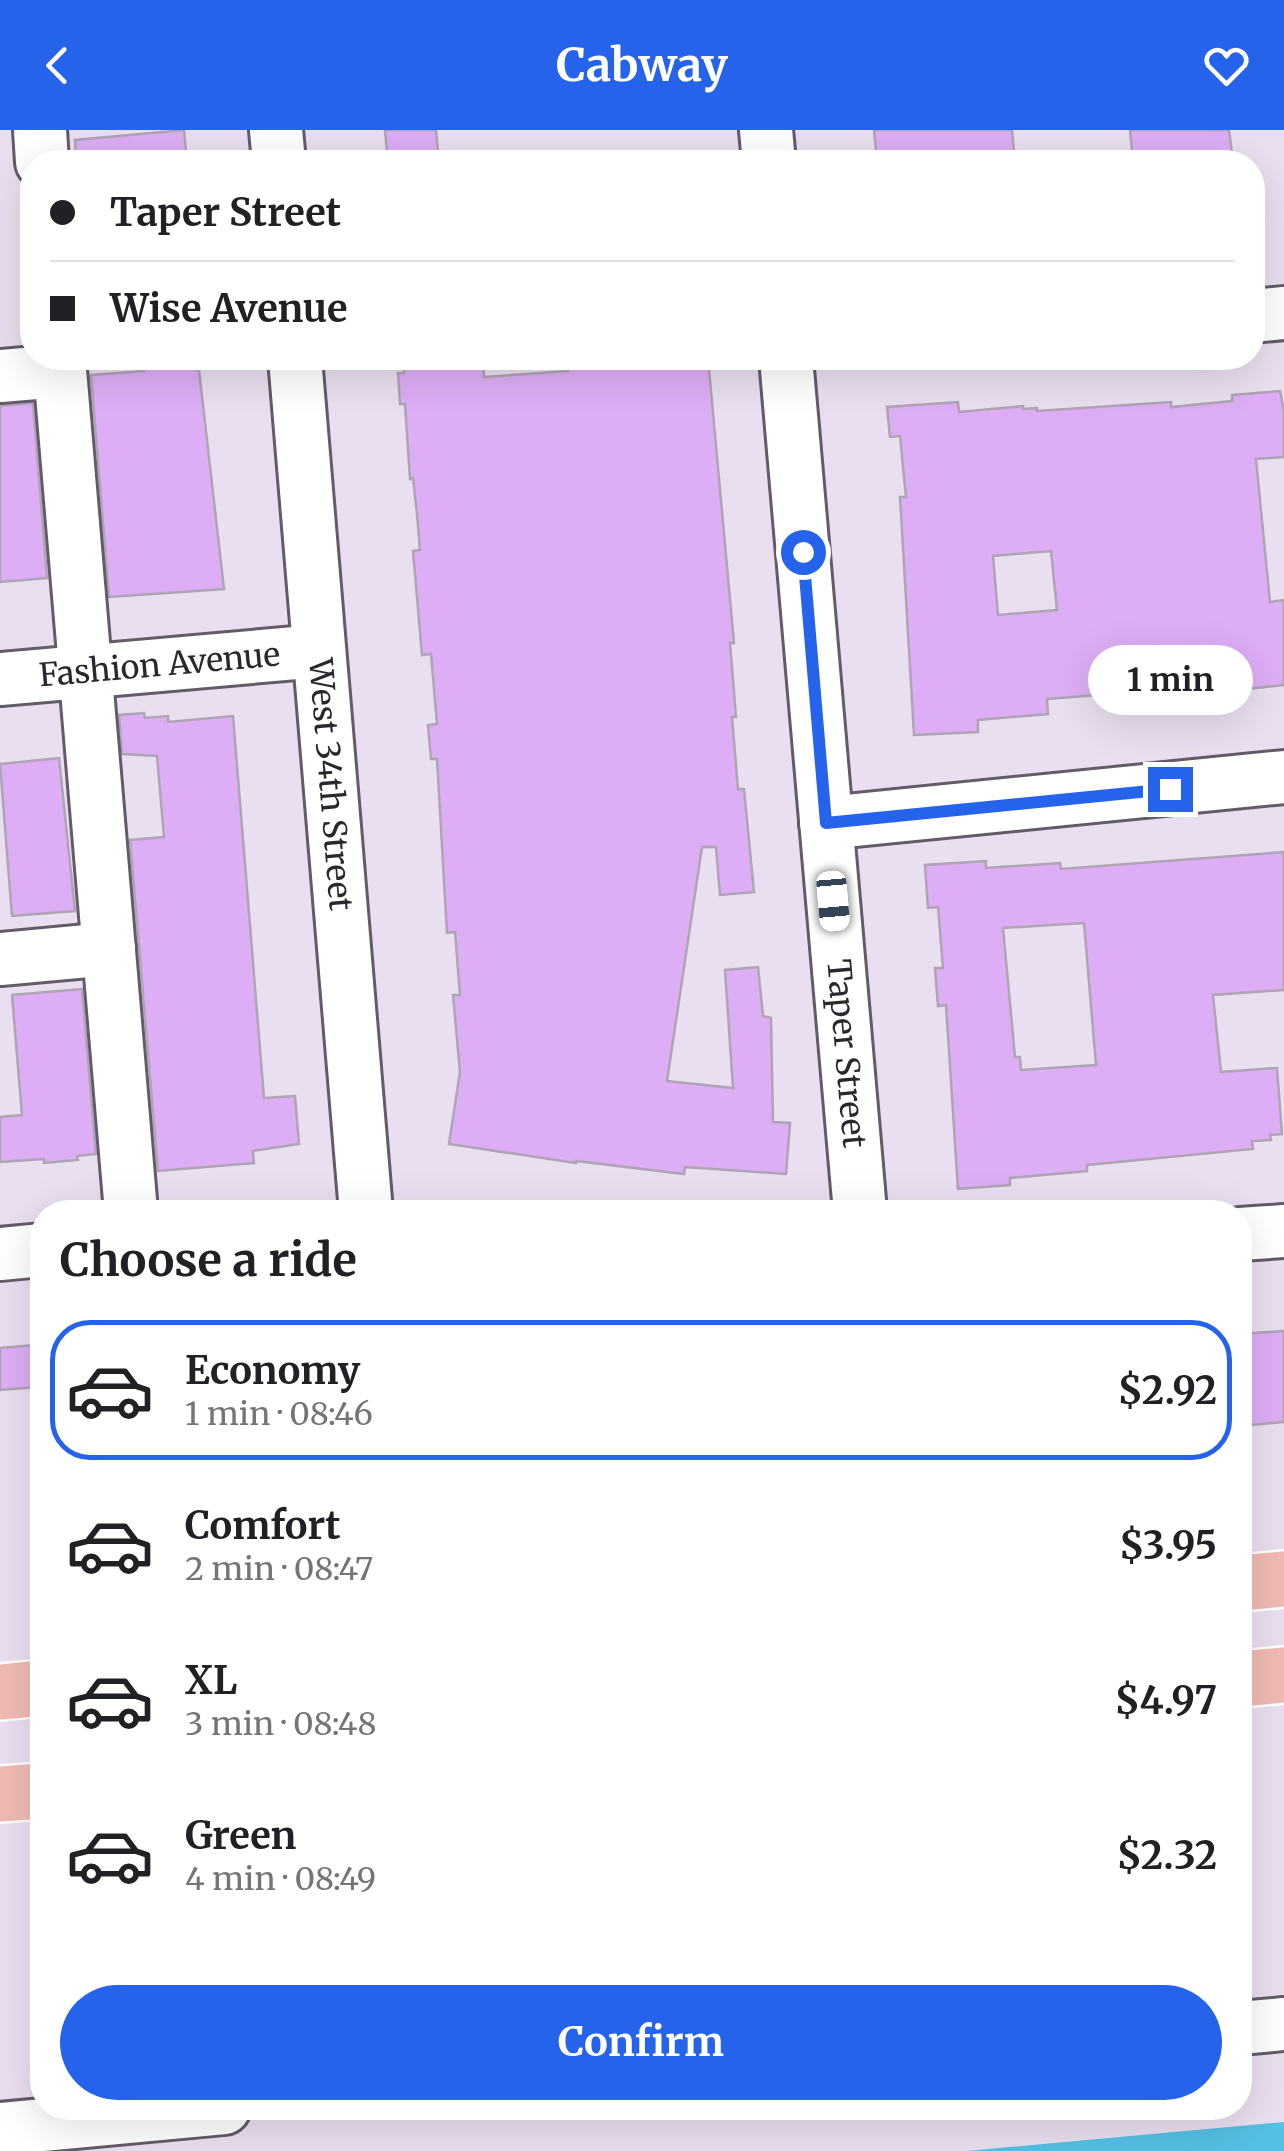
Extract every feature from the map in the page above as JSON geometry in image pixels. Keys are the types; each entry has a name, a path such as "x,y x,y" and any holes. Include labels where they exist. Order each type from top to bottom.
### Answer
{"highway":[{"path":"1252,1582 1284,1579"},
{"path":"1252,1678 1284,1675"},
{"path":"0,1692 30,1689"},
{"path":"0,1794 30,1791"}],"street":[{"path":"0,376 30,370"},
{"path":"60,370 130,1200"},
{"name":"West 34th Street","path":"296,370 365,1200"},
{"name":"Taper Street","path":"793,370 859,1200"},
{"name":"Fashion Avenue","path":"0,678 320,651"},
{"path":"826,823 1284,777"},
{"path":"0,958 109,949"},
{"path":"1252,1233 1284,1231"},
{"path":"0,1254 30,1251"},
{"path":"1252,2027 1284,2024"},
{"path":"0,2129 96,2120"}],"water":[{"path":"1284,2122 1284,2151 967,2151"}],"building":[{"path":"184,130 186,150 75,150 75,140"},
{"path":"385,130 436,130 438,150 387,150"},
{"path":"874,130 1012,130 1014,150 876,150"},
{"path":"1130,130 1229,130 1232,150 1132,150"},
{"path":"199,370 224,589 109,597 91,375"},
{"path":"404,370 484,370 484,377 568,370 709,370 734,643 730,643 736,717 732,717 738,789 744,789 754,892 720,895 716,847 702,847 667,1081 733,1088 725,970 758,967 763,1016 771,1018 773,1122 790,1123 786,1174 685,1167 684,1174 449,1144 460,1072 453,995 460,995 455,932 447,933 437,759 431,759 428,725 437,724 431,654 422,655 413,551 420,550 417,514 398,373"},
{"path":"1280,391 1284,411 1284,457 1256,459 1270,602 1284,600 1284,685 1164,698 1164,690 1047,699 1048,714 978,720 978,732 914,735 900,497 906,497 900,436 890,437 887,407 958,402 959,412 1023,406 1037,411 1171,402 1171,407 1232,401 1232,395","holes":["1051,551 1057,610 998,615 993,556"]},
{"path":"33,403 47,578 0,582 0,406"},
{"path":"144,713 145,718 168,716 168,722 233,716 264,1098 295,1096 299,1144 253,1151 254,1163 158,1171 130,840 164,837 157,756 122,754 119,715"},
{"path":"59,758 75,911 12,916 0,764"},
{"path":"1284,852 1284,990 1213,995 1221,1072 1277,1068 1282,1134 1270,1135 1271,1140 1252,1141 1253,1149 1087,1165 1087,1171 1010,1178 1010,1185 958,1189 946,1005 938,1006 935,968 943,968 938,907 928,908 925,865 986,861 986,868 1060,863 1061,869","holes":["1084,923 1096,1065 1021,1070 1020,1057 1015,1057 1003,928"]},
{"path":"82,989 96,1154 44,1163 44,1159 0,1162 0,1117 22,1115 12,995"},
{"path":"1284,1331 1284,1422 1252,1425 1252,1333"},
{"path":"30,1345 30,1388 0,1390 0,1348"}],"route":[{"path":"803,552 826,823 1170,789"}]}
